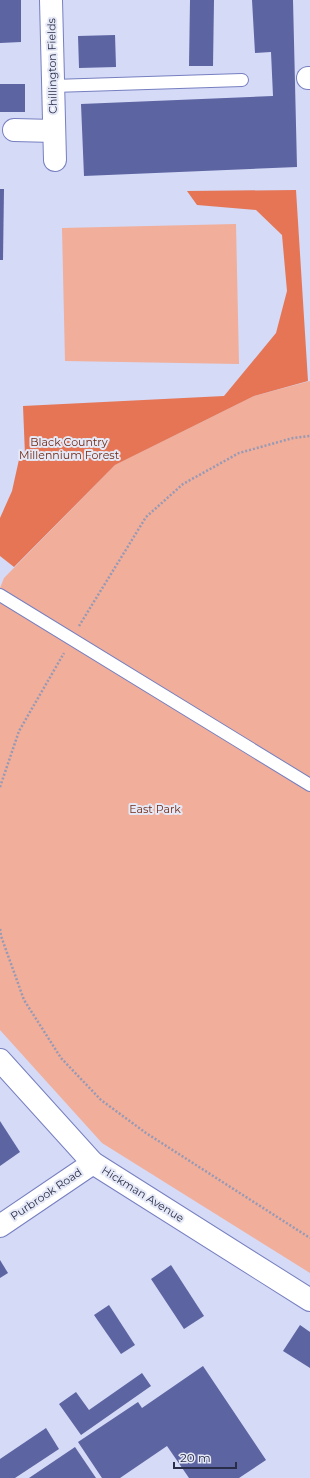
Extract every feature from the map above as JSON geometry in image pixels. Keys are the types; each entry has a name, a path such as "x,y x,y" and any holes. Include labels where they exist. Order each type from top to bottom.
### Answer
{"street":[{"name":"Chillington Fields","path":"51,0 55,160"},
{"path":"14,130 54,131"},
{"name":"Hickman Avenue","path":"0,1060 93,1163 310,1300"},
{"name":"Purbrook Road","path":"0,1226 93,1163"}],"lane":[{"path":"53,86 242,80"},
{"path":"0,595 310,785"}],"path":[{"path":"0,788 19,731 72,638 146,517 184,484 238,453 293,438 310,436"},
{"path":"0,929 1,936 24,1000 61,1058 101,1100 146,1133 310,1238"}],"green space":[{"name":"Black Country Millennium Forest","path":"296,190 308,381 254,396 115,465 14,567 0,556 0,518 12,491 20,455 25,455 23,406 224,396 276,333 287,291 282,235 256,210 197,205 187,191"},
{"path":"236,224 239,364 65,361 62,228"},
{"name":"East Park","path":"310,381 310,1273 102,1143 0,1030 0,588 4,578 115,465 254,396"}],"building":[{"path":"0,0 21,0 21,42 0,43"},
{"path":"190,0 214,0 213,66 189,66"},
{"path":"252,0 293,0 297,167 84,176 81,104 273,96 271,52 255,53"},
{"path":"115,35 116,67 79,68 78,36"},
{"path":"0,84 25,84 25,112 0,112"},
{"path":"0,189 4,189 3,260 0,260"},
{"path":"0,1121 20,1152 0,1166"},
{"path":"0,1260 8,1273 0,1278"},
{"path":"171,1265 204,1316 184,1329 151,1279"},
{"path":"109,1305 135,1345 121,1354 94,1315"},
{"path":"300,1325 310,1332 310,1368 283,1351"},
{"path":"203,1366 266,1460 239,1478 189,1478 167,1446 120,1478 102,1478 78,1442 138,1402 142,1408"},
{"path":"142,1373 151,1386 81,1435 59,1404 76,1392 89,1410"},
{"path":"46,1428 59,1449 15,1478 0,1478 0,1459"},
{"path":"75,1447 96,1478 29,1478"}]}
